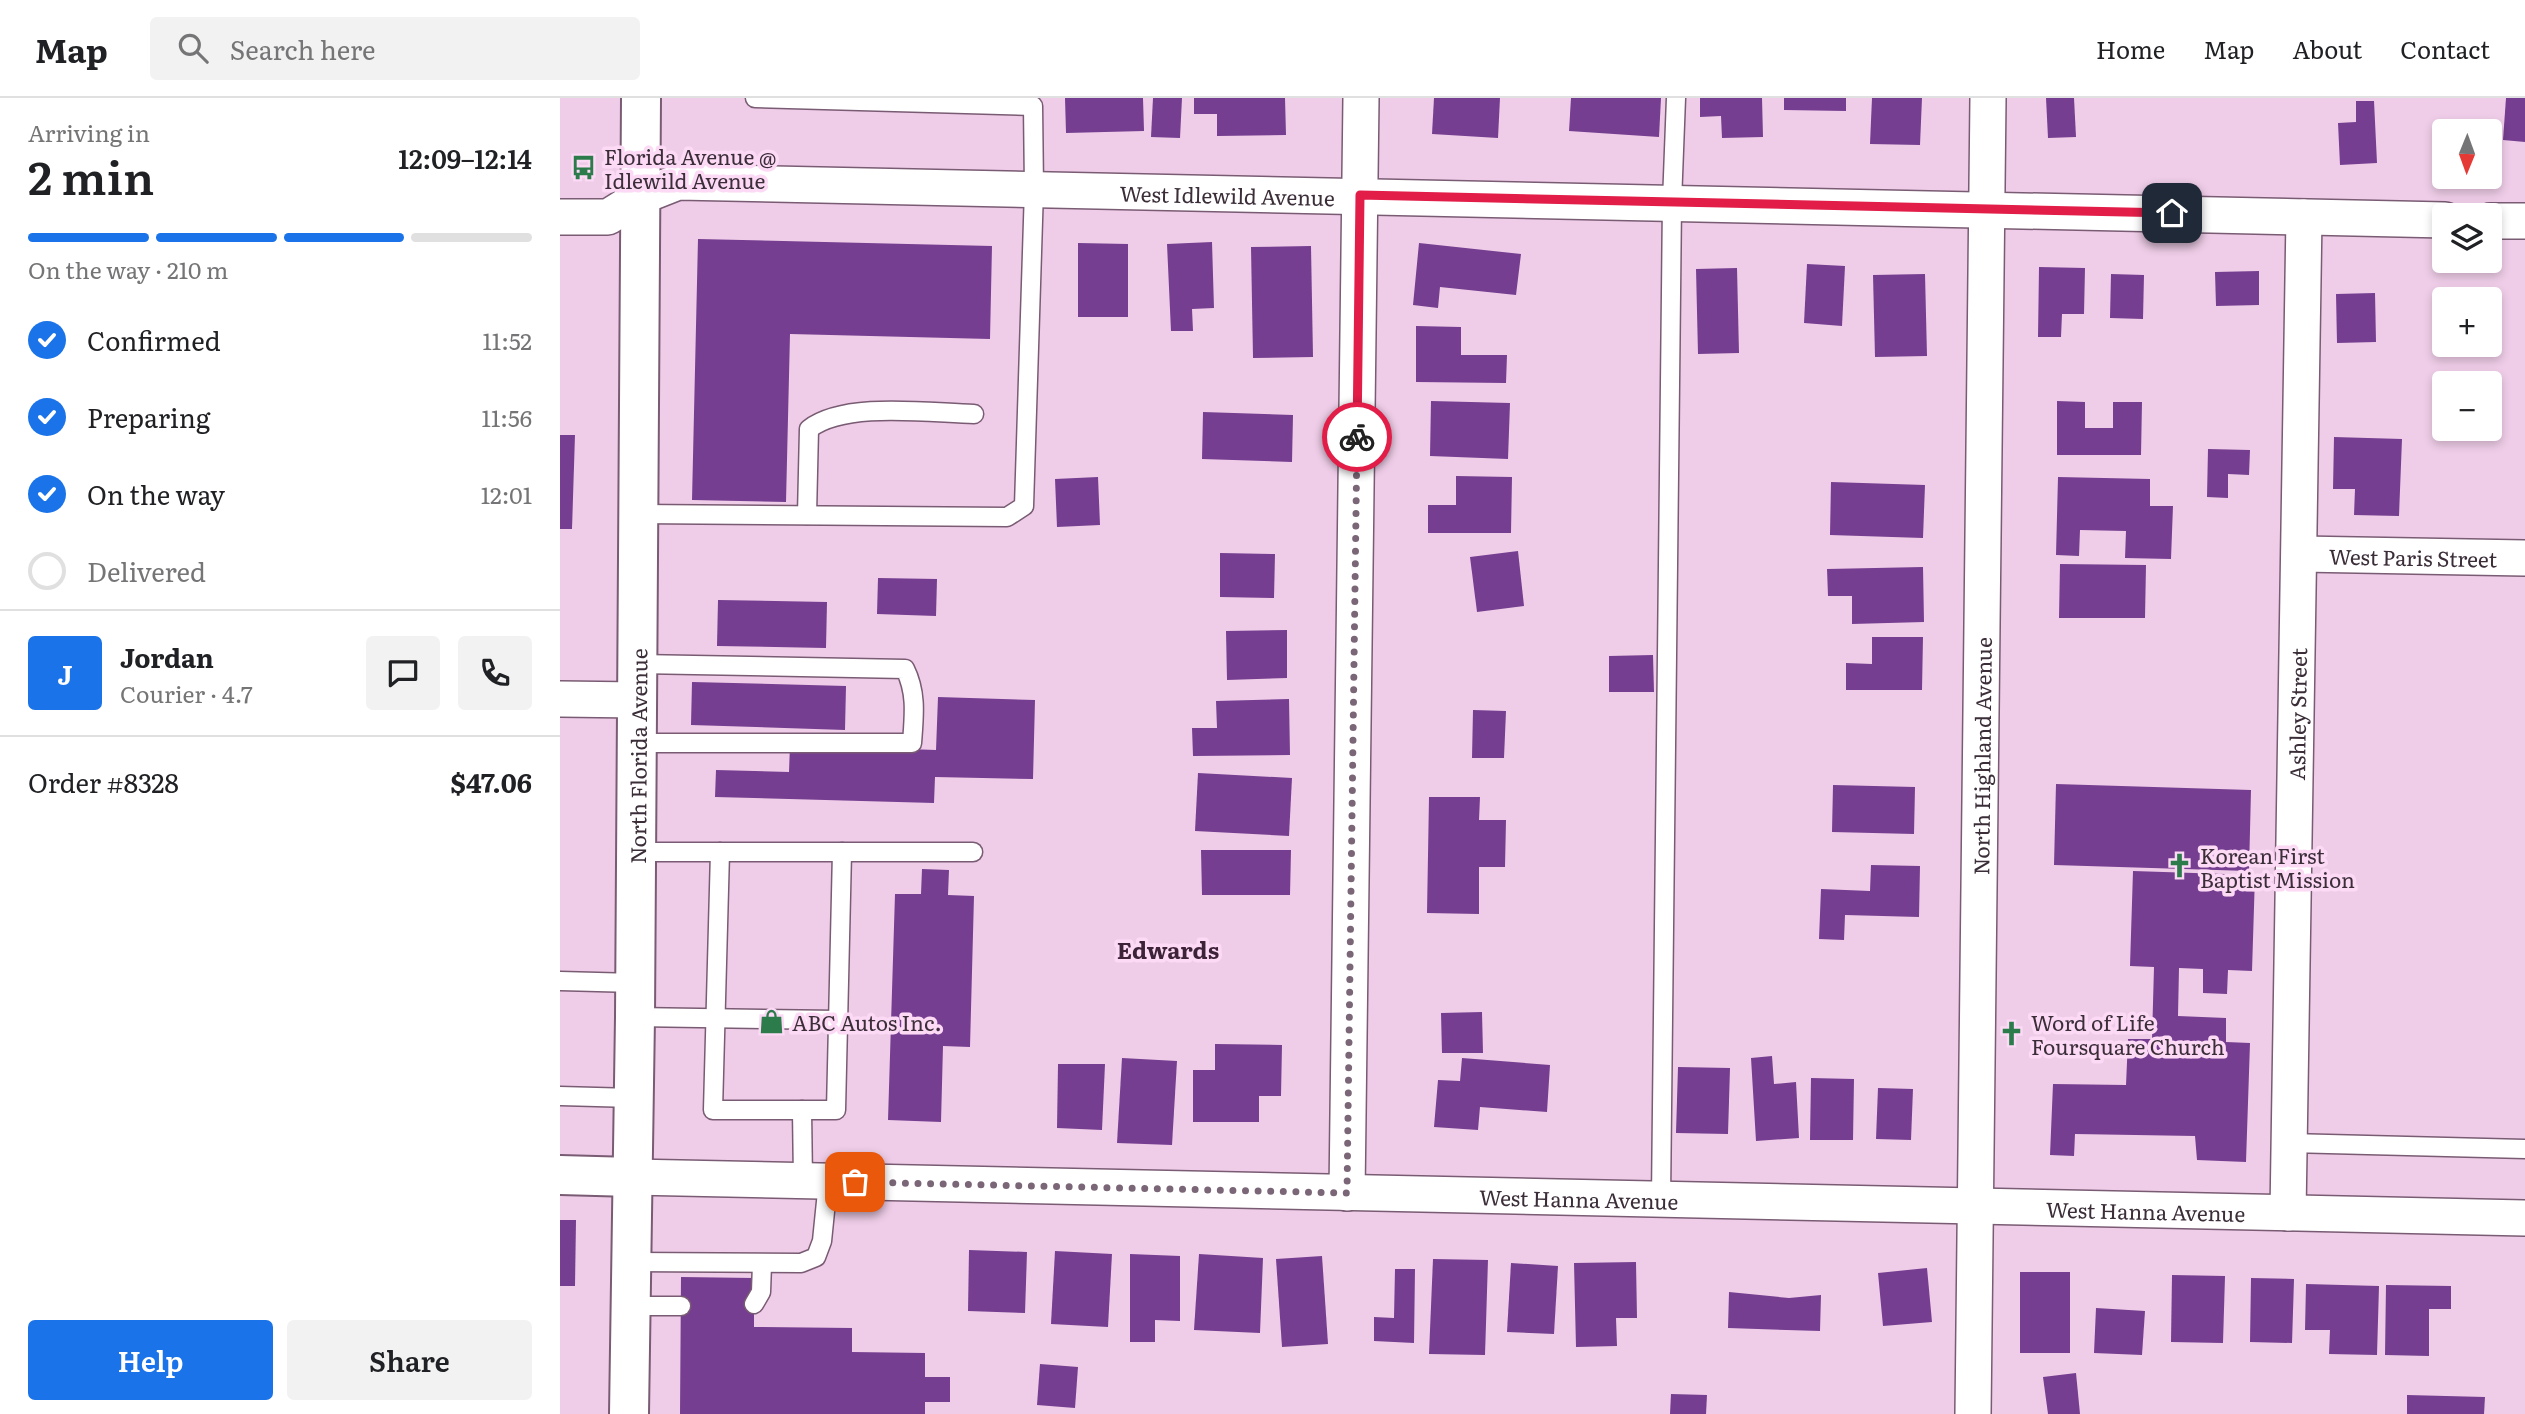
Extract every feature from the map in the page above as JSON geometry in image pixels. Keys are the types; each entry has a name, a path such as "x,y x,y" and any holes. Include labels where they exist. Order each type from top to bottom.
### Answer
{"main road":[{"name":"North Florida Avenue","path":"629,1414 638,682 641,98"},
{"path":"560,1175 632,1177"}],"street":[{"path":"1347,1193 1361,98"},
{"name":"North Highland Avenue","path":"1973,1414 1988,98"},
{"name":"West Idlewild Avenue","path":"560,217 608,217 640,197 678,183 1360,195 2432,220"},
{"name":"Ashley Street","path":"2288,1213 2301,554 2304,217"},
{"path":"2502,221 2525,221"},
{"name":"West Paris Street","path":"2301,554 2525,558"},
{"path":"560,699 638,682"},
{"name":"West Hanna Avenue","path":"632,1177 2525,1218"}],"lane":[{"path":"638,514 1007,517 1024,506 1034,189 1032,106 755,98"},
{"path":"1661,1199 1672,202 1676,98"},
{"path":"807,515 809,429 821,419 866,412 974,414"},
{"path":"637,743 912,743 914,715 914,687 905,669 638,682"},
{"path":"636,852 973,852"},
{"path":"720,852 713,1110 836,1110 842,852"},
{"path":"560,981 715,1018 838,1020"},
{"path":"560,1096 633,1098"},
{"path":"630,1262 801,1264 816,1257 822,1241 816,1181 802,1110"},
{"path":"2289,1143 2525,1149"},
{"path":"754,1304 761,1292 762,1264"},
{"path":"630,1306 681,1306"}],"building":[{"path":"1065,98 1143,98 1144,131 1066,133"},
{"path":"1153,98 1182,98 1180,138 1151,137"},
{"path":"1194,98 1285,98 1286,135 1217,136 1217,114 1194,114"},
{"path":"1434,98 1500,98 1498,138 1432,134"},
{"path":"1571,98 1661,98 1659,137 1569,131"},
{"path":"1700,98 1762,98 1763,137 1722,138 1721,116 1700,117"},
{"path":"1784,98 1846,98 1846,111 1784,110"},
{"path":"1872,98 1922,98 1920,145 1870,144"},
{"path":"2046,98 2074,98 2076,137 2048,138"},
{"path":"2506,98 2525,98 2525,142 2503,140"},
{"path":"2356,101 2374,101 2377,163 2340,165 2338,123 2356,122"},
{"path":"698,239 992,246 990,339 790,334 786,502 692,500"},
{"path":"1212,242 1214,308 1192,309 1193,331 1171,331 1167,244"},
{"path":"1078,243 1128,244 1128,317 1078,317"},
{"path":"1419,243 1521,254 1516,295 1440,287 1438,308 1413,305"},
{"path":"1311,246 1313,357 1253,358 1251,247"},
{"path":"1807,264 1845,266 1842,326 1804,323"},
{"path":"2039,267 2085,268 2084,314 2062,314 2061,337 2038,337"},
{"path":"1737,268 1739,353 1698,354 1696,269"},
{"path":"2259,271 2259,305 2216,306 2215,272"},
{"path":"1925,274 1927,356 1875,357 1873,275"},
{"path":"2111,274 2144,275 2143,319 2110,318"},
{"path":"2375,293 2376,342 2337,343 2336,294"},
{"path":"1416,326 1461,327 1461,355 1507,355 1506,383 1416,382"},
{"path":"1431,401 1510,403 1508,459 1430,456"},
{"path":"2057,401 2085,402 2085,428 2113,428 2113,402 2142,402 2141,455 2057,455"},
{"path":"1203,412 1293,415 1292,462 1202,459"},
{"path":"560,435 575,435 572,529 560,529"},
{"path":"2334,437 2402,439 2399,516 2354,515 2355,489 2333,489"},
{"path":"2208,449 2250,450 2249,475 2228,474 2228,498 2207,497"},
{"path":"1456,476 1512,477 1511,533 1428,533 1428,505 1456,505"},
{"path":"1098,477 1100,525 1057,527 1055,479"},
{"path":"2058,477 2150,479 2150,506 2173,506 2171,559 2125,558 2126,531 2080,530 2079,556 2056,555"},
{"path":"1831,482 1925,485 1923,538 1830,535"},
{"path":"1518,551 1524,606 1477,612 1470,557"},
{"path":"1220,553 1275,554 1274,598 1220,597"},
{"path":"2060,564 2146,565 2145,618 2059,618"},
{"path":"1923,567 1924,622 1852,624 1852,596 1828,596 1827,569"},
{"path":"878,578 937,579 936,616 877,614"},
{"path":"718,600 827,602 826,648 717,646"},
{"path":"1287,630 1287,678 1227,680 1226,631"},
{"path":"1872,637 1923,637 1922,690 1846,690 1846,663 1872,664"},
{"path":"1653,655 1654,692 1609,692 1609,656"},
{"path":"692,682 846,686 845,730 691,725"},
{"path":"938,697 1035,700 1033,779 935,777 934,803 715,797 716,770 789,772 790,745 936,750"},
{"path":"1289,699 1290,755 1193,756 1192,728 1217,728 1216,701"},
{"path":"1473,710 1506,711 1504,758 1472,758"},
{"path":"1198,773 1292,778 1289,836 1195,831"},
{"path":"2056,784 2251,790 2249,871 2054,865"},
{"path":"1833,785 1915,787 1914,834 1832,832"},
{"path":"1429,797 1480,797 1479,820 1506,820 1505,867 1479,867 1479,914 1427,913"},
{"path":"1201,850 1291,850 1290,895 1202,895"},
{"path":"1871,865 1920,866 1919,917 1845,915 1844,940 1819,939 1821,889 1870,891"},
{"path":"922,869 949,870 948,895 974,896 970,1047 943,1046 941,1122 888,1120 895,894 921,894"},
{"path":"2133,871 2255,875 2252,971 2228,970 2227,994 2203,993 2203,969 2179,968 2178,1016 2226,1018 2226,1042 2250,1043 2246,1162 2197,1160 2195,1136 2075,1134 2074,1156 2050,1155 2053,1084 2126,1085 2128,1039 2152,1039 2154,967 2130,966"},
{"path":"1482,1012 1483,1053 1442,1053 1441,1013"},
{"path":"1215,1044 1282,1045 1281,1096 1259,1096 1259,1122 1193,1122 1193,1070 1215,1070"},
{"path":"1772,1056 1774,1084 1796,1082 1799,1138 1756,1141 1751,1058"},
{"path":"1122,1058 1177,1061 1172,1145 1117,1143"},
{"path":"1462,1058 1550,1065 1547,1112 1480,1107 1478,1130 1434,1127 1438,1080 1460,1081"},
{"path":"1058,1064 1105,1064 1102,1130 1057,1128"},
{"path":"1678,1067 1730,1068 1728,1134 1676,1133"},
{"path":"1811,1078 1854,1079 1853,1140 1810,1140"},
{"path":"1878,1088 1913,1089 1911,1140 1876,1139"},
{"path":"560,1220 576,1220 575,1286 560,1286"},
{"path":"969,1250 1027,1252 1025,1313 968,1311"},
{"path":"1055,1251 1112,1254 1108,1327 1051,1324"},
{"path":"1130,1254 1180,1256 1180,1321 1155,1320 1155,1342 1130,1342"},
{"path":"1199,1254 1263,1258 1260,1333 1194,1330"},
{"path":"1322,1256 1328,1344 1282,1347 1276,1259"},
{"path":"1433,1259 1488,1260 1485,1355 1429,1354"},
{"path":"1636,1262 1637,1318 1616,1318 1617,1346 1576,1347 1574,1263"},
{"path":"1511,1263 1558,1266 1554,1334 1507,1332"},
{"path":"1927,1268 1932,1322 1883,1326 1878,1273"},
{"path":"1395,1269 1415,1269 1414,1343 1374,1341 1374,1317 1394,1318"},
{"path":"2020,1272 2070,1272 2070,1353 2020,1353"},
{"path":"2172,1275 2225,1276 2223,1343 2171,1342"},
{"path":"681,1277 754,1278 754,1327 852,1328 852,1352 925,1353 925,1377 950,1377 950,1402 925,1402 925,1414 680,1414"},
{"path":"2251,1278 2294,1279 2292,1343 2250,1342"},
{"path":"2306,1284 2379,1286 2377,1355 2329,1354 2330,1330 2305,1330"},
{"path":"2386,1285 2451,1286 2451,1309 2429,1309 2429,1356 2385,1355"},
{"path":"1729,1292 1789,1298 1821,1295 1820,1331 1728,1328"},
{"path":"2096,1308 2145,1311 2142,1355 2094,1353"},
{"path":"1040,1364 1078,1367 1075,1408 1037,1405"},
{"path":"2076,1373 2080,1414 2048,1414 2043,1377"},
{"path":"1671,1394 1707,1395 1706,1414 1670,1414"},
{"path":"2407,1395 2485,1397 2484,1414 2407,1414"}],"way so far":[{"path":"855,1182 1347,1193 1357,437"}],"place":[{"name":"Florida Avenue @ Idlewild Avenue","path":"584,167"},
{"name":"Korean First Baptist Mission","path":"2180,866"},
{"name":"ABC Autos Inc.","path":"772,1021"},
{"name":"Word of Life Foursquare Church","path":"2011,1033"}],"district":[{"name":"Edwards","path":"1168,949"}],"route":[{"path":"1357,437 1360,195 2172,213"}]}
